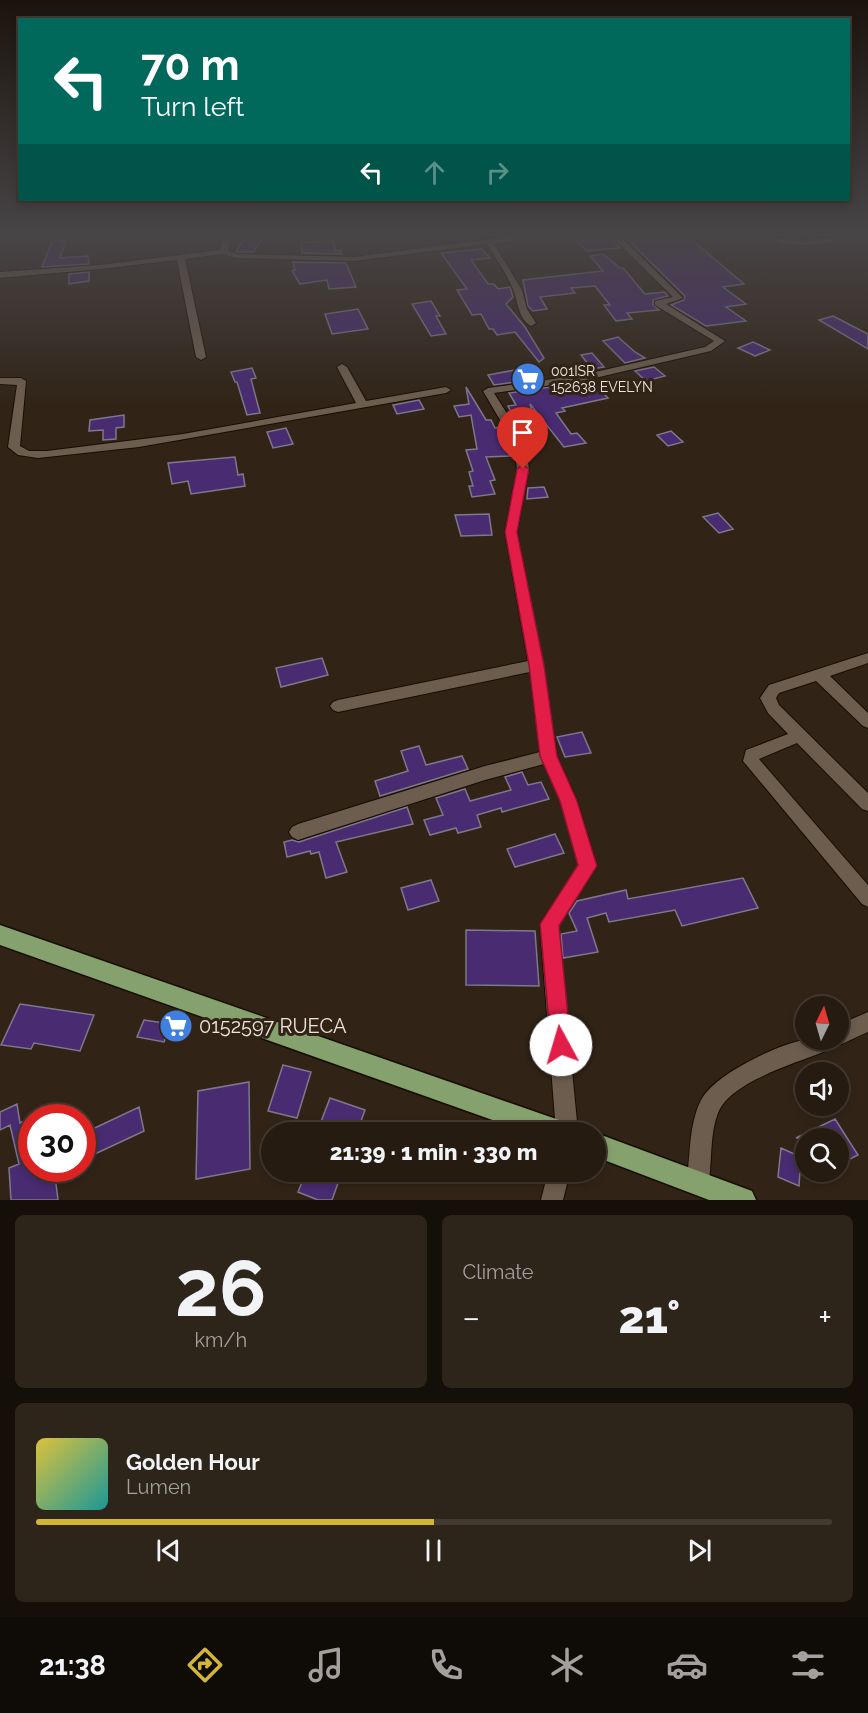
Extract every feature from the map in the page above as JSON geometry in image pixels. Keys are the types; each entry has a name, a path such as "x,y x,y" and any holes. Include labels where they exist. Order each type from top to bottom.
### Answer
{"main road":[{"path":"0,935 531,1122"},
{"path":"606,1149 698,1181 743,1200"}],"street":[{"path":"187,292 201,357"},
{"path":"519,292 523,309 531,323"},
{"path":"566,1122 549,924 588,866 568,801 549,756 536,665 511,532 523,469 519,442 488,391 582,378 708,349 720,341 658,303 679,298 673,292"},
{"path":"342,367 362,404"},
{"path":"0,381 21,381 14,447 21,453 69,452 161,440 297,419 362,404 446,390"},
{"path":"865,663 774,689 768,698 773,709 868,804"},
{"path":"338,706 536,665"},
{"path":"820,676 868,722"},
{"path":"799,736 752,755 751,761 868,898"},
{"path":"298,832 485,773 549,756"},
{"path":"849,1030 868,1022"},
{"path":"698,1181 708,1107 716,1094 731,1082 805,1050"},
{"path":"552,1200 556,1182"}],"building":[{"path":"458,292 512,292 513,297 506,304 525,327 544,358 539,362 515,332 497,335 493,329 489,329 481,314 472,315"},
{"path":"525,292 575,293 540,297 547,309 533,311 528,306"},
{"path":"600,292 643,292 645,294 665,292 668,296 653,300 653,305 659,310 627,313 632,319 616,321 604,305 610,305"},
{"path":"681,292 730,292 746,304 726,307 746,321 706,326 671,305 684,300 685,296"},
{"path":"431,301 440,316 436,316 446,334 431,336 412,304"},
{"path":"358,309 368,329 332,334 325,314"},
{"path":"833,316 868,334 868,349 819,320"},
{"path":"618,337 645,358 625,363 603,341"},
{"path":"753,342 770,350 755,356 738,348"},
{"path":"592,353 604,367 592,369 581,355"},
{"path":"536,366 544,378 494,385 488,375"},
{"path":"654,367 665,376 646,381 635,371"},
{"path":"252,368 256,378 251,379 260,413 247,415 237,382 231,372"},
{"path":"591,381 608,398 562,408 565,411 556,413 571,434 577,433 586,443 564,447 530,404 540,444 528,444 508,406 516,405 509,393"},
{"path":"466,387 486,420 491,420 495,428 502,427 509,439 505,440 510,456 486,457 495,480 490,481 495,494 472,497 469,486 473,486 469,472 473,471 466,450 477,449 471,415 459,417 454,406 469,404"},
{"path":"419,400 424,409 397,414 393,405"},
{"path":"124,415 124,427 116,428 116,439 103,440 103,430 89,431 90,420"},
{"path":"286,428 293,444 273,448 267,432"},
{"path":"671,431 683,442 668,446 657,435"},
{"path":"235,457 238,475 243,474 245,486 191,494 188,481 172,484 168,463"},
{"path":"544,487 548,497 527,499 528,488"},
{"path":"718,513 733,529 719,533 703,517"},
{"path":"489,514 492,535 461,536 455,515"},
{"path":"322,658 328,675 281,687 276,668"},
{"path":"582,732 591,753 565,757 557,737"},
{"path":"419,746 426,765 462,756 468,769 380,796 375,781 408,771 401,751"},
{"path":"522,772 528,785 541,782 549,799 502,812 501,808 477,815 481,827 458,833 456,828 430,835 424,820 443,815 436,798 465,789 470,801 511,790 505,777"},
{"path":"407,807 413,824 336,842 347,872 326,878 319,852 311,854 310,851 287,857 284,842 292,840 299,842"},
{"path":"555,834 564,853 515,867 507,849"},
{"path":"743,878 758,908 682,926 675,910 609,922 606,913 587,918 598,952 563,958 561,934 577,931 569,913 577,901 626,890 628,899"},
{"path":"431,880 439,901 408,910 401,888"},
{"path":"466,930 535,931 539,986 466,985"},
{"path":"20,1004 94,1015 80,1051 34,1043 31,1049 1,1045"},
{"path":"144,1020 171,1024 164,1042 137,1037"},
{"path":"283,1065 311,1072 297,1118 268,1111"},
{"path":"249,1082 250,1169 196,1179 198,1091"},
{"path":"330,1098 365,1110 361,1122 321,1122"},
{"path":"17,1104 18,1160 10,1125 0,1130 0,1112"},
{"path":"139,1107 144,1131 96,1153 96,1127"},
{"path":"835,1119 841,1128 817,1128"},
{"path":"849,1141 858,1155 849,1160"},
{"path":"781,1148 795,1154 795,1182 799,1182 799,1186 778,1177"},
{"path":"18,1164 18,1182 56,1182 58,1200 11,1200 9,1168"},
{"path":"302,1182 338,1182 332,1200 318,1200 298,1192"}],"place":[{"name":"001ISR 152638 EVELYN","path":"528,379"},
{"name":"0152597 RUECA","path":"176,1026"}],"route":[{"path":"523,469 511,532 536,665 549,756 568,801 588,866 549,924 561,1045"}]}
